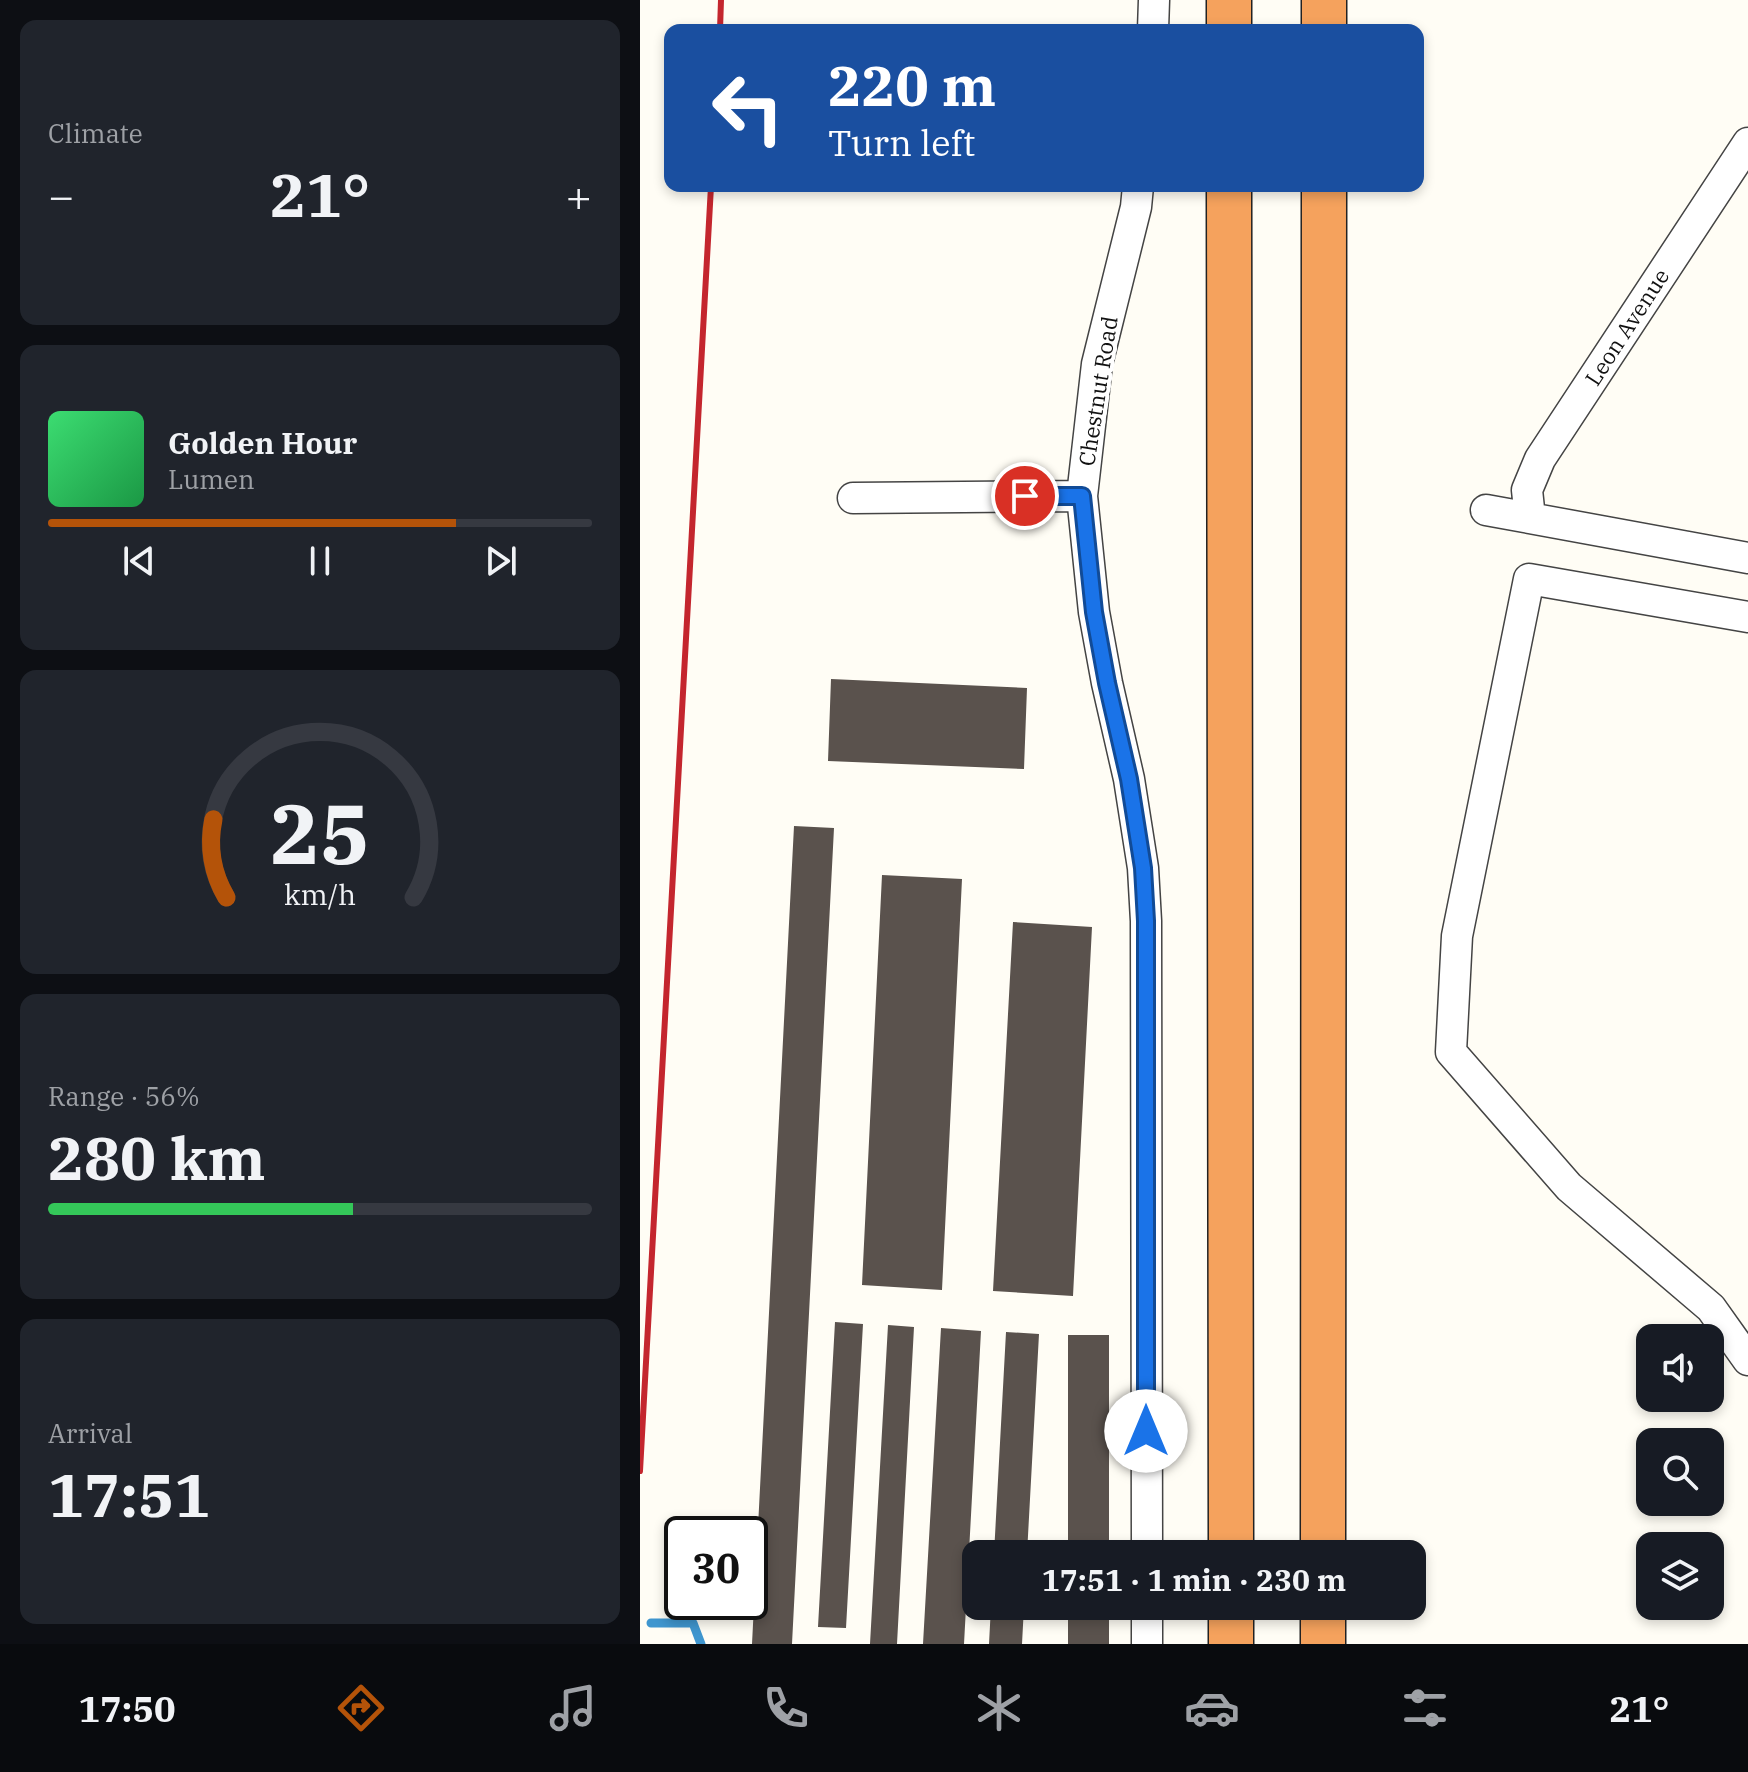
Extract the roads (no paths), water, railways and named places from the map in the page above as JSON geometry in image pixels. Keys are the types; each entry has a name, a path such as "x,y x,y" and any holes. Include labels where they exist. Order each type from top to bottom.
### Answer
{"highway":[{"path":"1229,0 1229,24"},
{"path":"1324,0 1324,24"},
{"path":"1229,192 1231,1540"},
{"path":"1323,1540 1324,192"},
{"path":"1231,1620 1231,1644"},
{"path":"1323,1620 1323,1644"}],"street":[{"path":"1153,24 1154,0"},
{"name":"Leon Avenue","path":"1530,518 1527,490 1540,459 1748,143"},
{"name":"Chestnut Road","path":"1137,192 1097,364 1082,496 1094,612 1129,779 1143,868 1146,921 1147,1540"},
{"path":"853,498 1082,496"},
{"path":"1486,510 1748,558"},
{"path":"1748,617 1529,579 1457,936 1451,1052 1569,1187 1711,1308 1748,1360"},
{"path":"1147,1620 1147,1644"}],"waterway":[{"path":"651,1623 693,1623 701,1644"}],"railway":[{"path":"720,24 721,0"},
{"path":"640,1471 711,192"}]}
